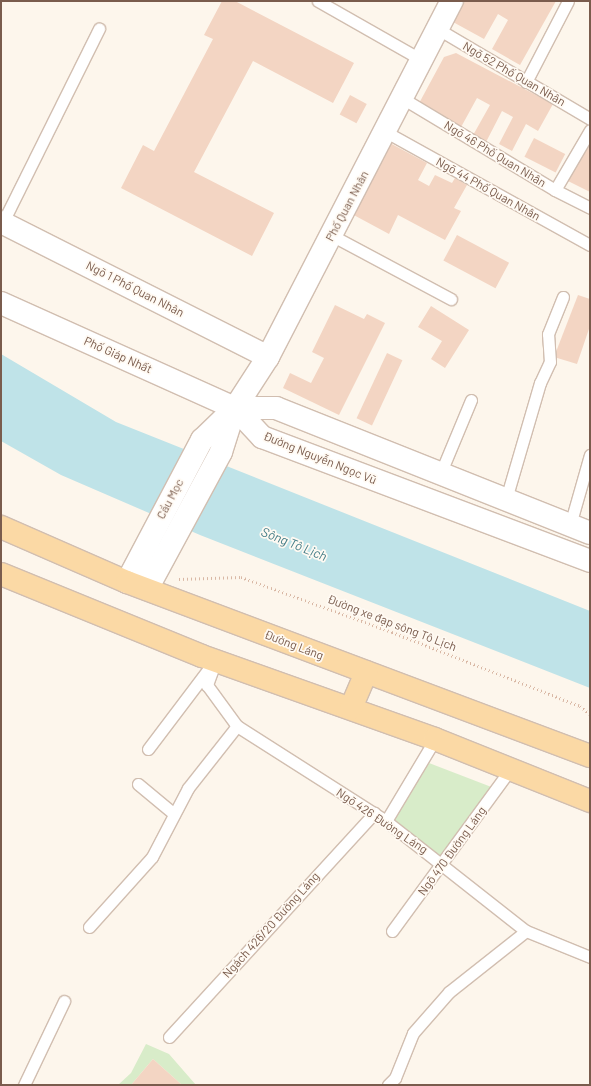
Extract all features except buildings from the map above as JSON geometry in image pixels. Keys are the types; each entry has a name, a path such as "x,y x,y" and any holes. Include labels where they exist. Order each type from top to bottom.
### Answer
{"main road":[{"name":"Đường Láng","path":"1,527 127,582 590,756"},
{"path":"1,574 216,660 435,739 590,801"},
{"path":"351,708 366,672"}],"street":[{"name":"Phố Quan Nhân","path":"202,440 235,408 268,356 386,132 452,1"},
{"name":"Ngõ 1 Phố Quan Nhân","path":"2,222 268,356"},
{"name":"Phố Giáp Nhất","path":"1,303 235,408"},
{"name":"Phố Quan Nhân","path":"221,452 235,408"},
{"path":"235,408 276,408 441,472 590,533"},
{"name":"Đường Nguyễn Ngọc Vũ","path":"235,408 262,437 590,561"},
{"name":"Cầu Mọc","path":"127,582 202,440"},
{"name":"Cầu Mọc","path":"148,589 221,452"}],"lane":[{"path":"318,1 422,60"},
{"path":"526,82 568,1"},
{"path":"2,222 99,29"},
{"name":"Ngõ 52 Phố Quan Nhân","path":"438,29 590,119"},
{"name":"Ngõ 46 Phố Quan Nhân","path":"402,98 555,190 590,208"},
{"path":"555,190 590,130"},
{"name":"Ngõ 44 Phố Quan Nhân","path":"386,132 590,245"},
{"path":"331,235 451,299"},
{"path":"506,499 540,383 550,362 548,334 563,297"},
{"path":"441,472 471,400"},
{"path":"570,525 590,455"},
{"path":"148,749 216,660"},
{"name":"Ngõ 426 Đường Láng","path":"216,660 207,685 238,726 386,821 442,863 526,931 590,957"},
{"path":"89,926 152,856 188,788 238,726"},
{"path":"386,821 435,739"},
{"name":"Ngõ 470 Đường Láng","path":"392,931 510,770"},
{"path":"138,784 174,814"},
{"name":"Ngách 426/20 Đường Láng","path":"169,1037 374,813"},
{"path":"388,1085 395,1078 413,1033 449,992 526,931"},
{"path":"24,1085 64,1001"}],"path":[{"name":"Đường xe đạp sông Tô Lịch","path":"181,578 241,577 399,634 580,706 590,714"}],"green space":[{"path":"429,763 494,788 442,868 388,828"},
{"path":"146,1044 169,1054 196,1085 182,1085 153,1059 131,1085 118,1085 131,1073"}],"water":[{"name":"Sông Tô Lịch","path":"1,354 116,422 590,611 590,688 200,535 61,475 1,441"}]}
